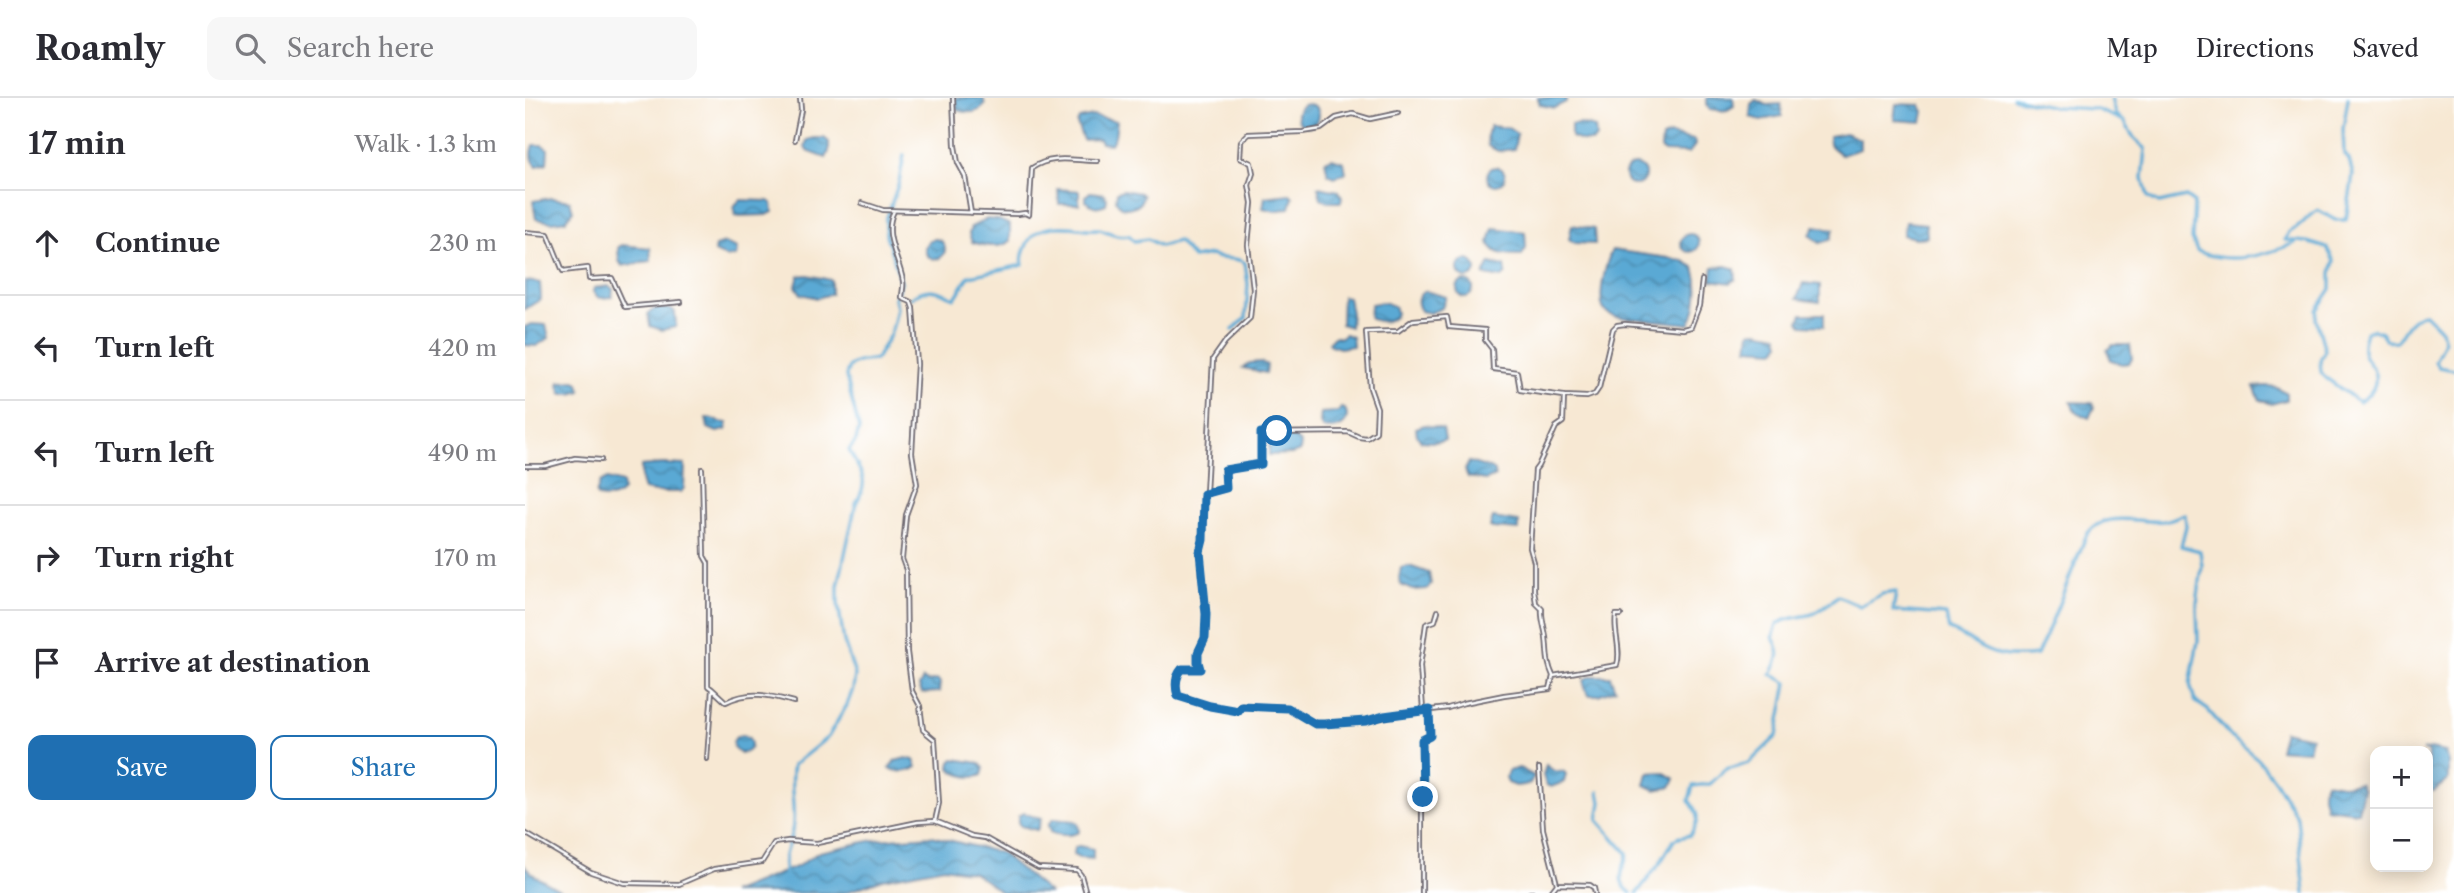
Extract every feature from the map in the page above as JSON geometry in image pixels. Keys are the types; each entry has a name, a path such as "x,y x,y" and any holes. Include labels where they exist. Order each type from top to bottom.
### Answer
{"street":[{"path":"795,140 801,110 800,98"},
{"path":"953,98 954,146 965,176 971,213"},
{"path":"1398,113 1370,119 1353,114 1336,118 1321,130 1248,134 1241,141 1240,158 1251,163 1253,173 1249,185 1252,203 1248,245 1253,289 1248,321 1225,342 1213,359 1203,540 1200,552 1206,614 1205,638 1198,653 1200,669 1182,669 1178,674 1175,687 1178,696 1228,710 1238,711 1241,706 1288,708 1315,724 1324,724 1366,721 1384,716 1448,708 1519,692 1550,690 1553,676 1546,662 1542,609 1536,603 1534,562 1530,548 1535,470 1556,427 1563,422 1564,396"},
{"path":"862,203 894,211 1029,215 1032,168 1040,163 1061,159 1097,162"},
{"path":"894,211 888,231 904,286 902,298 911,302 913,308 918,364 912,453 917,484 906,515 902,559 907,576 907,652 912,691 920,706 923,730 935,740 939,803 935,821"},
{"path":"525,232 548,234 563,271 588,268 589,279 612,278 625,307 681,302"},
{"path":"1206,493 1226,488 1225,470 1261,464 1261,433 1348,432 1367,438 1376,432 1377,408 1370,388 1366,332 1398,331 1413,320 1447,317 1449,327 1485,330 1485,340 1492,349 1493,369 1517,372 1520,390 1587,397 1595,394 1613,329 1617,325 1683,330 1691,327 1699,306 1702,280"},
{"path":"525,466 545,466 575,458 601,460"},
{"path":"702,469 704,556 708,563 708,685 726,702 741,695 764,694 794,702"},
{"path":"1423,710 1421,655 1426,624 1435,621 1438,611"},
{"path":"1553,676 1604,669 1617,664 1619,657 1615,622 1616,615 1621,614"},
{"path":"707,759 712,689"},
{"path":"1422,893 1421,754 1422,740 1430,736 1429,710"},
{"path":"1539,768 1543,829 1557,884"},
{"path":"525,833 591,873 624,883 680,884 715,869 762,862 774,843 817,843 918,822 935,821 994,842 1038,868 1077,870 1086,893"},
{"path":"1530,893 1550,892 1557,884"},
{"path":"1557,884 1590,885 1595,893"}],"water":[{"path":"955,98 983,98 985,105 975,111 961,111 957,110"},
{"path":"1538,98 1566,98 1566,102 1554,108 1540,105"},
{"path":"1707,98 1733,98 1734,106 1726,111 1710,109"},
{"path":"1756,100 1766,105 1781,104 1782,116 1761,120 1750,117 1751,104"},
{"path":"1304,104 1312,104 1319,111 1319,119 1312,126 1304,126 1297,119 1297,111"},
{"path":"1896,104 1920,105 1924,112 1922,122 1894,120"},
{"path":"1093,116 1117,121 1111,144 1101,143 1099,139 1083,140 1077,124 1079,119"},
{"path":"1571,125 1595,128 1596,138 1593,142 1571,137"},
{"path":"1490,126 1508,128 1517,134 1514,149 1498,151 1488,146"},
{"path":"1845,133 1860,139 1860,149 1841,155 1830,145 1829,136"},
{"path":"1670,135 1694,140 1695,145 1689,153 1664,152 1661,149 1662,138"},
{"path":"824,138 829,142 826,158 807,151 807,140"},
{"path":"534,145 542,145 548,149 547,163 537,166 535,164 532,156"},
{"path":"1332,158 1344,162 1346,173 1335,177 1328,174 1325,161"},
{"path":"1635,165 1642,168 1645,175 1642,182 1635,185 1628,182 1625,175 1628,168"},
{"path":"1496,167 1502,170 1505,176 1502,182 1496,185 1490,182 1487,176 1490,170"},
{"path":"1318,187 1339,191 1341,202 1328,202 1321,198"},
{"path":"1058,189 1079,191 1079,204 1059,204"},
{"path":"1123,190 1140,193 1143,196 1139,205 1121,207 1116,200 1117,192"},
{"path":"1090,192 1104,194 1106,204 1093,206 1086,201"},
{"path":"1290,194 1293,197 1290,208 1275,211 1263,208 1265,197"},
{"path":"551,198 570,201 573,211 566,220 552,222 536,219 533,201"},
{"path":"740,200 769,201 772,203 773,212 767,215 735,216 734,206"},
{"path":"987,219 1010,225 1010,241 997,246 972,242 969,234 971,227"},
{"path":"1905,222 1926,224 1927,237 1903,235"},
{"path":"1572,225 1594,229 1595,244 1575,243 1569,239"},
{"path":"1815,226 1834,229 1831,239 1820,243 1810,235"},
{"path":"1493,228 1525,232 1526,248 1522,255 1503,254 1494,250 1489,242"},
{"path":"1686,234 1694,234 1699,243 1697,250 1686,252 1681,247 1681,239"},
{"path":"935,239 942,242 945,249 942,256 935,259 928,256 925,249 928,242"},
{"path":"724,243 737,248 736,256 726,257 714,252 715,246"},
{"path":"621,245 650,248 651,261 622,266 618,248"},
{"path":"1612,250 1682,260 1694,267 1697,296 1690,324 1617,317 1606,312 1602,302 1602,287"},
{"path":"1467,260 1473,263 1476,269 1473,275 1467,278 1461,275 1458,269 1461,263"},
{"path":"1490,263 1505,266 1506,273 1502,278 1484,275"},
{"path":"1727,266 1735,269 1736,279 1730,283 1711,280 1713,267"},
{"path":"808,275 831,280 831,294 817,298 801,294 796,286 799,276"},
{"path":"525,281 540,283 541,299 525,309"},
{"path":"1462,281 1468,281 1473,289 1471,295 1462,297 1457,292 1457,286"},
{"path":"1803,283 1820,285 1820,302 1797,299"},
{"path":"609,286 613,289 612,297 599,298 593,292 594,288"},
{"path":"1425,291 1446,297 1442,308 1430,313 1421,311 1418,300"},
{"path":"1342,296 1348,297 1350,327 1341,324"},
{"path":"1383,302 1394,306 1394,318 1383,322 1371,319 1371,304"},
{"path":"656,308 672,309 675,312 676,327 662,330 650,326 648,314"},
{"path":"1802,314 1824,314 1824,326 1802,325 1799,321"},
{"path":"531,324 546,325 549,338 536,346 525,345 525,327"},
{"path":"1750,332 1778,335 1780,343 1776,350 1748,348"},
{"path":"1345,334 1352,337 1353,346 1340,348 1330,345 1329,342 1335,336 1339,338"},
{"path":"2113,345 2130,345 2132,359 2129,363 2122,364 2111,360 2107,350"},
{"path":"1261,362 1267,365 1266,373 1243,368 1250,363"},
{"path":"560,382 579,383 581,391 562,394"},
{"path":"2254,387 2277,387 2286,393 2286,400 2271,404 2260,400"},
{"path":"2071,402 2092,403 2094,407 2089,418 2075,412"},
{"path":"1341,408 1345,409 1347,415 1345,423 1338,428 1323,428 1320,423 1321,413 1338,412"},
{"path":"706,418 728,423 726,430 717,432 708,428"},
{"path":"1425,425 1443,429 1445,440 1421,441 1416,428"},
{"path":"1285,436 1294,437 1301,444 1300,451 1269,455 1269,441"},
{"path":"1469,462 1492,469 1495,476 1486,480 1468,477 1465,470"},
{"path":"685,465 684,488 681,492 644,490 641,466"},
{"path":"607,479 622,483 623,491 611,498 598,497 596,494 600,483"},
{"path":"1493,518 1519,522 1519,530 1490,527"},
{"path":"1409,566 1429,573 1431,584 1427,589 1412,590 1401,585 1401,568"},
{"path":"1590,676 1610,676 1615,689 1589,695 1584,687 1584,680"},
{"path":"923,679 927,682 938,680 939,692 922,693 919,686"},
{"path":"2284,731 2311,737 2308,751 2279,749"},
{"path":"738,735 746,735 751,744 749,751 738,753 733,748 733,740"},
{"path":"2433,749 2445,752 2448,762 2448,780 2434,791"},
{"path":"906,758 914,760 917,767 903,772 889,768 895,761"},
{"path":"954,759 979,763 984,768 982,775 969,777 957,773 950,768"},
{"path":"1546,765 1554,771 1563,771 1566,774 1564,782 1551,787 1546,785 1543,775"},
{"path":"1519,768 1534,776 1530,784 1516,786 1508,783 1508,771"},
{"path":"1663,772 1675,779 1671,787 1655,790 1645,785 1648,773"},
{"path":"2326,782 2342,785 2359,783 2363,790 2358,812 2326,808 2322,791"},
{"path":"1023,813 1041,819 1037,830 1020,826 1018,816"},
{"path":"1053,819 1074,821 1078,824 1079,832 1064,835 1050,832 1048,825"},
{"path":"932,836 1001,853 1049,893 1003,893 973,872 944,867 883,879 844,893 731,893 798,866 819,852 874,840"},
{"path":"1075,847 1093,849 1093,859 1073,855"},
{"path":"525,866 535,876 565,893 525,893"}],"waterway":[{"path":"2013,98 2055,107 2095,109 2124,121 2134,138 2146,149 2143,178 2148,197 2159,203 2186,197 2194,203 2192,239 2197,251 2234,258 2271,252 2295,243"},
{"path":"2111,98 2115,114 2120,118"},
{"path":"2348,98 2343,129 2344,153 2353,175 2346,220 2335,220 2318,210 2289,232 2285,240 2307,242 2327,248 2334,261 2331,289 2317,310 2316,319 2325,350 2320,360 2321,372 2359,402 2371,392 2375,384 2375,374 2363,352 2366,332 2373,329 2381,332 2386,340 2396,342 2410,322 2424,313 2441,330 2444,341 2435,362 2438,367 2454,370"},
{"path":"785,874 785,856 793,823 793,765 828,737 853,689 855,675 844,642 838,586 863,481 849,450 856,441 859,429 846,376 853,364 876,359 894,322 897,308 895,298 901,282 886,235 886,220 899,182 904,155"},
{"path":"911,298 928,290 955,298 969,276 1023,265 1027,244 1032,237 1045,229 1099,229 1129,235 1134,241 1148,239 1160,246 1178,241 1193,258 1211,255 1245,263 1248,284 1246,318 1233,330"},
{"path":"1679,838 1690,835 1697,821 1695,809 1689,800 1693,786 1710,784 1726,769 1749,763 1777,736 1787,683 1771,674 1778,656 1778,648 1773,638 1777,624 1815,613 1838,596 1860,606 1882,594 1896,592 1893,611 1946,615 1949,630 1988,651 2006,656 2037,655 2087,534 2094,527 2112,520 2163,521 2185,514 2186,526 2181,546 2200,551 2202,566 2197,604 2198,641 2190,684 2195,701 2208,710 2230,736 2258,759 2297,817 2305,893"},
{"path":"1599,792 1601,802 1598,820 1627,853 1621,879 1631,893"},
{"path":"1637,893 1674,840 1679,837"}],"route":[{"path":"1277,431 1261,433 1261,464 1225,470 1226,488 1204,494 1203,540 1200,552 1205,593 1205,638 1198,653 1200,669 1182,669 1178,674 1175,687 1178,696 1228,710 1238,711 1241,706 1288,708 1315,724 1350,723 1429,710 1430,736 1422,740 1421,754 1423,797"}]}
